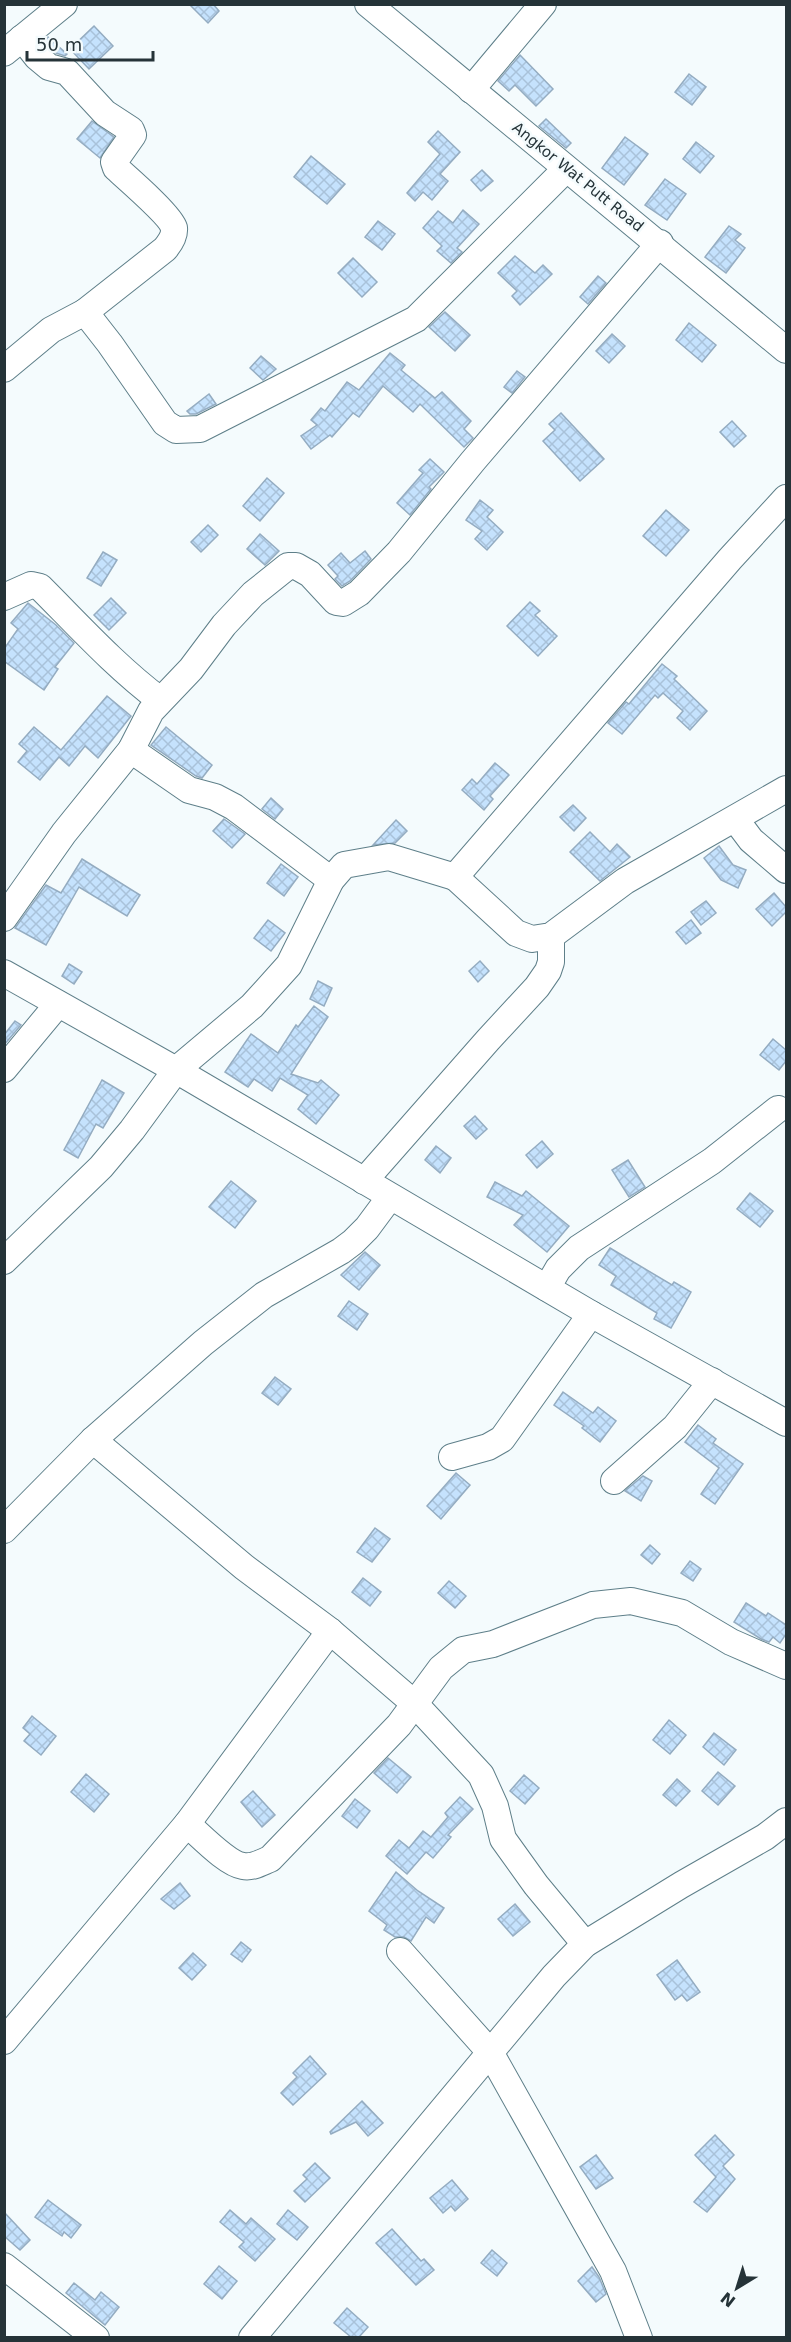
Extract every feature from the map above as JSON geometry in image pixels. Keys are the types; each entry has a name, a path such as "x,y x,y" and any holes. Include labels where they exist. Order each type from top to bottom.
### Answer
{"street":[{"path":"4,369 51,330 85,312 165,249 175,231 172,223 160,210 116,168 114,162 133,135 131,130 105,113 67,72 49,68 37,57 14,46 64,4"},
{"name":"Angkor Wat Putt Road","path":"368,4 660,243 786,350"},
{"path":"471,90 543,4"},
{"path":"85,312 165,423 176,430 200,429 416,318 566,168"},
{"path":"4,918 70,825 131,750 151,711 191,669 224,625 253,594 288,566 303,568 336,602 343,603 358,593 399,552 481,452 660,243"},
{"path":"455,877 730,558 786,498"},
{"path":"4,597 31,585 40,587 84,629 111,659 160,700"},
{"path":"131,750 189,790 215,797 234,807 332,880"},
{"path":"4,1261 101,1167 132,1130 176,1070 252,1006 289,965 332,880 344,865 389,857 455,877 516,933 532,939 551,936 625,881 736,820 786,789"},
{"path":"736,820 751,840 786,870"},
{"path":"364,1181 537,987 551,962 551,936"},
{"path":"4,973 176,1070 591,1314 786,1423"},
{"path":"4,1069 58,1004"},
{"path":"547,1288 558,1269 579,1248 712,1161 778,1109"},
{"path":"4,1530 93,1440 203,1343 264,1295 353,1242 367,1228 390,1197"},
{"path":"452,1457 488,1447 502,1439 591,1314"},
{"path":"614,1481 675,1427 712,1381"},
{"path":"93,1440 244,1567 330,1631 415,1704 481,1775 495,1806 503,1839 536,1885 585,1944"},
{"path":"187,1824 232,1862 244,1866 257,1865 270,1858 399,1725 441,1668 463,1650 493,1644 593,1605 631,1601 682,1612 731,1642 786,1666"},
{"path":"4,2041 187,1824 330,1631"},
{"path":"252,2337 554,1976 585,1944 765,1837 786,1821"},
{"path":"400,1951 490,2052 613,2271 639,2337"},
{"path":"4,2266 96,2337"}],"building":[{"path":"189,4 213,4 219,11 208,23"},
{"path":"94,26 113,46 89,69 70,49"},
{"path":"48,37 67,54 65,56 56,53 44,42"},
{"path":"520,55 553,89 536,106 515,85 509,91 498,81"},
{"path":"689,74 706,87 692,105 675,92"},
{"path":"546,119 571,143 566,148 539,126"},
{"path":"92,121 114,137 100,158 77,139"},
{"path":"438,131 460,152 440,174 448,181 432,200 423,192 415,201 407,193 440,154 428,142"},
{"path":"625,137 648,154 624,185 602,168"},
{"path":"696,142 714,156 700,173 683,159"},
{"path":"311,156 345,184 327,204 294,177"},
{"path":"482,170 493,181 481,191 471,180"},
{"path":"665,179 686,194 667,220 645,205"},
{"path":"463,210 479,224 457,248 462,252 451,263 437,251 442,246 423,228 438,211 453,223"},
{"path":"378,221 395,234 382,250 365,237"},
{"path":"729,226 741,234 735,240 745,248 726,273 705,257"},
{"path":"515,256 535,273 543,265 552,274 520,305 512,296 517,291 498,273"},
{"path":"353,258 377,282 362,297 338,273"},
{"path":"598,276 606,283 588,304 580,297"},
{"path":"445,312 470,335 455,351 429,327"},
{"path":"689,323 716,345 702,362 676,340"},
{"path":"612,334 625,346 609,363 596,351"},
{"path":"390,353 405,365 401,370 435,398 442,392 471,421 464,429 473,438 464,447 420,404 413,412 383,386 359,417 353,413 332,437 330,435 311,449 301,436 317,425 311,420 321,408 325,411 347,382 359,390"},
{"path":"261,356 276,369 263,380 250,368"},
{"path":"517,371 525,377 512,393 504,387"},
{"path":"209,394 216,404 196,414 190,414 187,411"},
{"path":"561,413 604,459 580,481 543,441 555,430 549,424"},
{"path":"732,421 746,436 734,447 720,432"},
{"path":"430,459 444,472 429,487 431,489 410,515 397,503 423,473 419,470"},
{"path":"267,478 284,493 260,521 243,506"},
{"path":"480,500 493,510 487,517 503,532 487,550 475,539 482,531 466,520"},
{"path":"666,510 689,530 666,556 643,536"},
{"path":"208,525 218,535 201,552 191,542"},
{"path":"260,534 279,551 265,565 247,549"},
{"path":"365,551 371,559 342,586 335,579 338,576 328,565 341,553 350,563"},
{"path":"103,552 117,560 101,586 87,578"},
{"path":"111,598 126,613 109,630 94,615"},
{"path":"530,602 540,611 535,615 557,636 538,656 507,626"},
{"path":"28,603 74,643 55,667 58,669 44,690 4,661 4,649 18,629 11,623"},
{"path":"662,664 677,676 674,679 707,711 690,730 677,718 683,711 663,693 658,698 655,695 622,734 608,723 626,702 629,704"},
{"path":"107,696 131,716 98,758 85,746 69,766 59,757 40,780 18,762 27,751 19,744 34,727 61,750"},
{"path":"166,727 212,765 202,778 151,745"},
{"path":"495,763 509,775 490,796 493,799 484,810 462,790 472,779 477,784"},
{"path":"271,798 283,809 275,819 262,809"},
{"path":"573,805 586,818 574,831 560,817"},
{"path":"224,819 245,834 232,848 213,831"},
{"path":"396,820 407,831 395,843 373,845"},
{"path":"590,832 610,852 617,844 630,857 600,881 570,852"},
{"path":"719,846 733,865 746,870 738,888 721,880 704,858"},
{"path":"82,859 140,895 127,916 79,887 46,945 15,928 46,885 61,893"},
{"path":"281,864 298,877 284,896 267,883"},
{"path":"774,893 786,907 786,912 772,926 756,909"},
{"path":"706,901 716,913 701,925 691,912"},
{"path":"268,920 285,933 271,951 254,938"},
{"path":"691,920 701,933 686,944 676,932"},
{"path":"480,961 489,971 478,982 469,971"},
{"path":"69,964 82,972 74,984 62,976"},
{"path":"318,981 332,988 324,1006 310,999"},
{"path":"314,1006 328,1017 291,1074 318,1083 321,1080 339,1095 316,1124 298,1109 308,1095 280,1078 272,1091 254,1079 248,1087 225,1072 251,1034 278,1053 296,1025 298,1027"},
{"path":"15,1021 21,1025 4,1045 4,1035"},
{"path":"773,1039 786,1050 786,1061 779,1070 760,1055"},
{"path":"102,1080 124,1093 103,1128 96,1124 78,1158 64,1150"},
{"path":"475,1116 487,1129 476,1139 464,1126"},
{"path":"542,1141 553,1154 537,1168 526,1155"},
{"path":"436,1146 451,1158 440,1173 425,1160"},
{"path":"628,1160 645,1187 629,1197 612,1170"},
{"path":"231,1181 256,1201 235,1228 209,1207"},
{"path":"495,1182 522,1196 526,1191 569,1226 547,1252 514,1225 523,1215 487,1197"},
{"path":"750,1193 773,1211 760,1227 737,1209"},
{"path":"610,1248 672,1285 674,1282 691,1292 671,1328 654,1319 657,1313 611,1285 616,1276 599,1265"},
{"path":"365,1252 380,1265 359,1290 341,1275"},
{"path":"349,1301 368,1314 357,1330 338,1316"},
{"path":"275,1377 291,1389 278,1405 262,1393"},
{"path":"563,1392 593,1413 598,1407 616,1421 600,1442 582,1428 584,1426 554,1405"},
{"path":"698,1425 716,1439 713,1443 743,1464 715,1504 701,1494 719,1468 685,1442"},
{"path":"456,1473 470,1485 441,1519 427,1506"},
{"path":"643,1476 652,1481 641,1501 625,1491"},
{"path":"375,1528 390,1539 372,1562 357,1552"},
{"path":"650,1545 660,1554 652,1564 641,1555"},
{"path":"690,1561 701,1569 693,1581 681,1573"},
{"path":"363,1578 381,1592 370,1606 352,1592"},
{"path":"449,1581 466,1596 455,1608 438,1593"},
{"path":"746,1603 766,1616 768,1613 786,1625 786,1634 780,1643 773,1637 769,1642 761,1639 734,1622"},
{"path":"32,1716 56,1736 41,1755 24,1741 30,1734 23,1728"},
{"path":"669,1720 686,1735 670,1754 653,1740"},
{"path":"714,1733 736,1750 724,1765 703,1747"},
{"path":"388,1758 411,1777 397,1793 374,1773"},
{"path":"718,1772 735,1786 718,1805 702,1791"},
{"path":"86,1774 109,1794 94,1812 71,1792"},
{"path":"524,1775 539,1788 525,1804 510,1791"},
{"path":"677,1779 690,1791 676,1806 663,1795"},
{"path":"253,1791 275,1815 262,1827 241,1802"},
{"path":"460,1797 473,1809 448,1835 451,1837 433,1858 426,1852 407,1874 386,1856 399,1840 409,1848 423,1831 431,1837 448,1817 445,1813"},
{"path":"355,1799 370,1811 357,1828 342,1816"},
{"path":"396,1872 418,1891 444,1908 434,1923 426,1917 411,1941 404,1937 395,1937 384,1930 387,1925 369,1911"},
{"path":"180,1883 190,1896 174,1909 161,1899"},
{"path":"515,1904 530,1922 513,1936 498,1919"},
{"path":"241,1942 251,1950 242,1962 231,1954"},
{"path":"193,1953 206,1965 192,1980 179,1968"},
{"path":"677,1960 700,1992 687,2001 682,1995 675,2000 657,1975"},
{"path":"310,2056 326,2074 293,2105 281,2093 297,2077 293,2073"},
{"path":"362,2101 383,2123 368,2136 356,2122 331,2134 330,2132"},
{"path":"715,2135 734,2155 723,2166 735,2179 707,2212 694,2202 716,2177 695,2155"},
{"path":"596,2155 613,2178 596,2189 580,2167"},
{"path":"315,2163 330,2178 305,2202 294,2191 307,2179 303,2175"},
{"path":"452,2180 468,2199 455,2211 451,2206 443,2213 430,2198"},
{"path":"48,2200 81,2225 71,2238 64,2232 62,2236 35,2217"},
{"path":"230,2210 246,2224 251,2218 275,2239 255,2261 239,2247 244,2242 220,2222"},
{"path":"288,2210 308,2227 297,2240 277,2224"},
{"path":"4,2212 30,2240 20,2250 4,2236"},
{"path":"392,2229 421,2261 424,2259 434,2270 416,2285 376,2243"},
{"path":"492,2250 507,2263 497,2276 481,2263"},
{"path":"219,2266 237,2281 222,2299 204,2284"},
{"path":"592,2267 606,2294 596,2302 578,2281"},
{"path":"74,2283 95,2300 101,2292 119,2307 105,2325 66,2293"},
{"path":"347,2308 368,2327 359,2337 351,2337 334,2323"}]}
